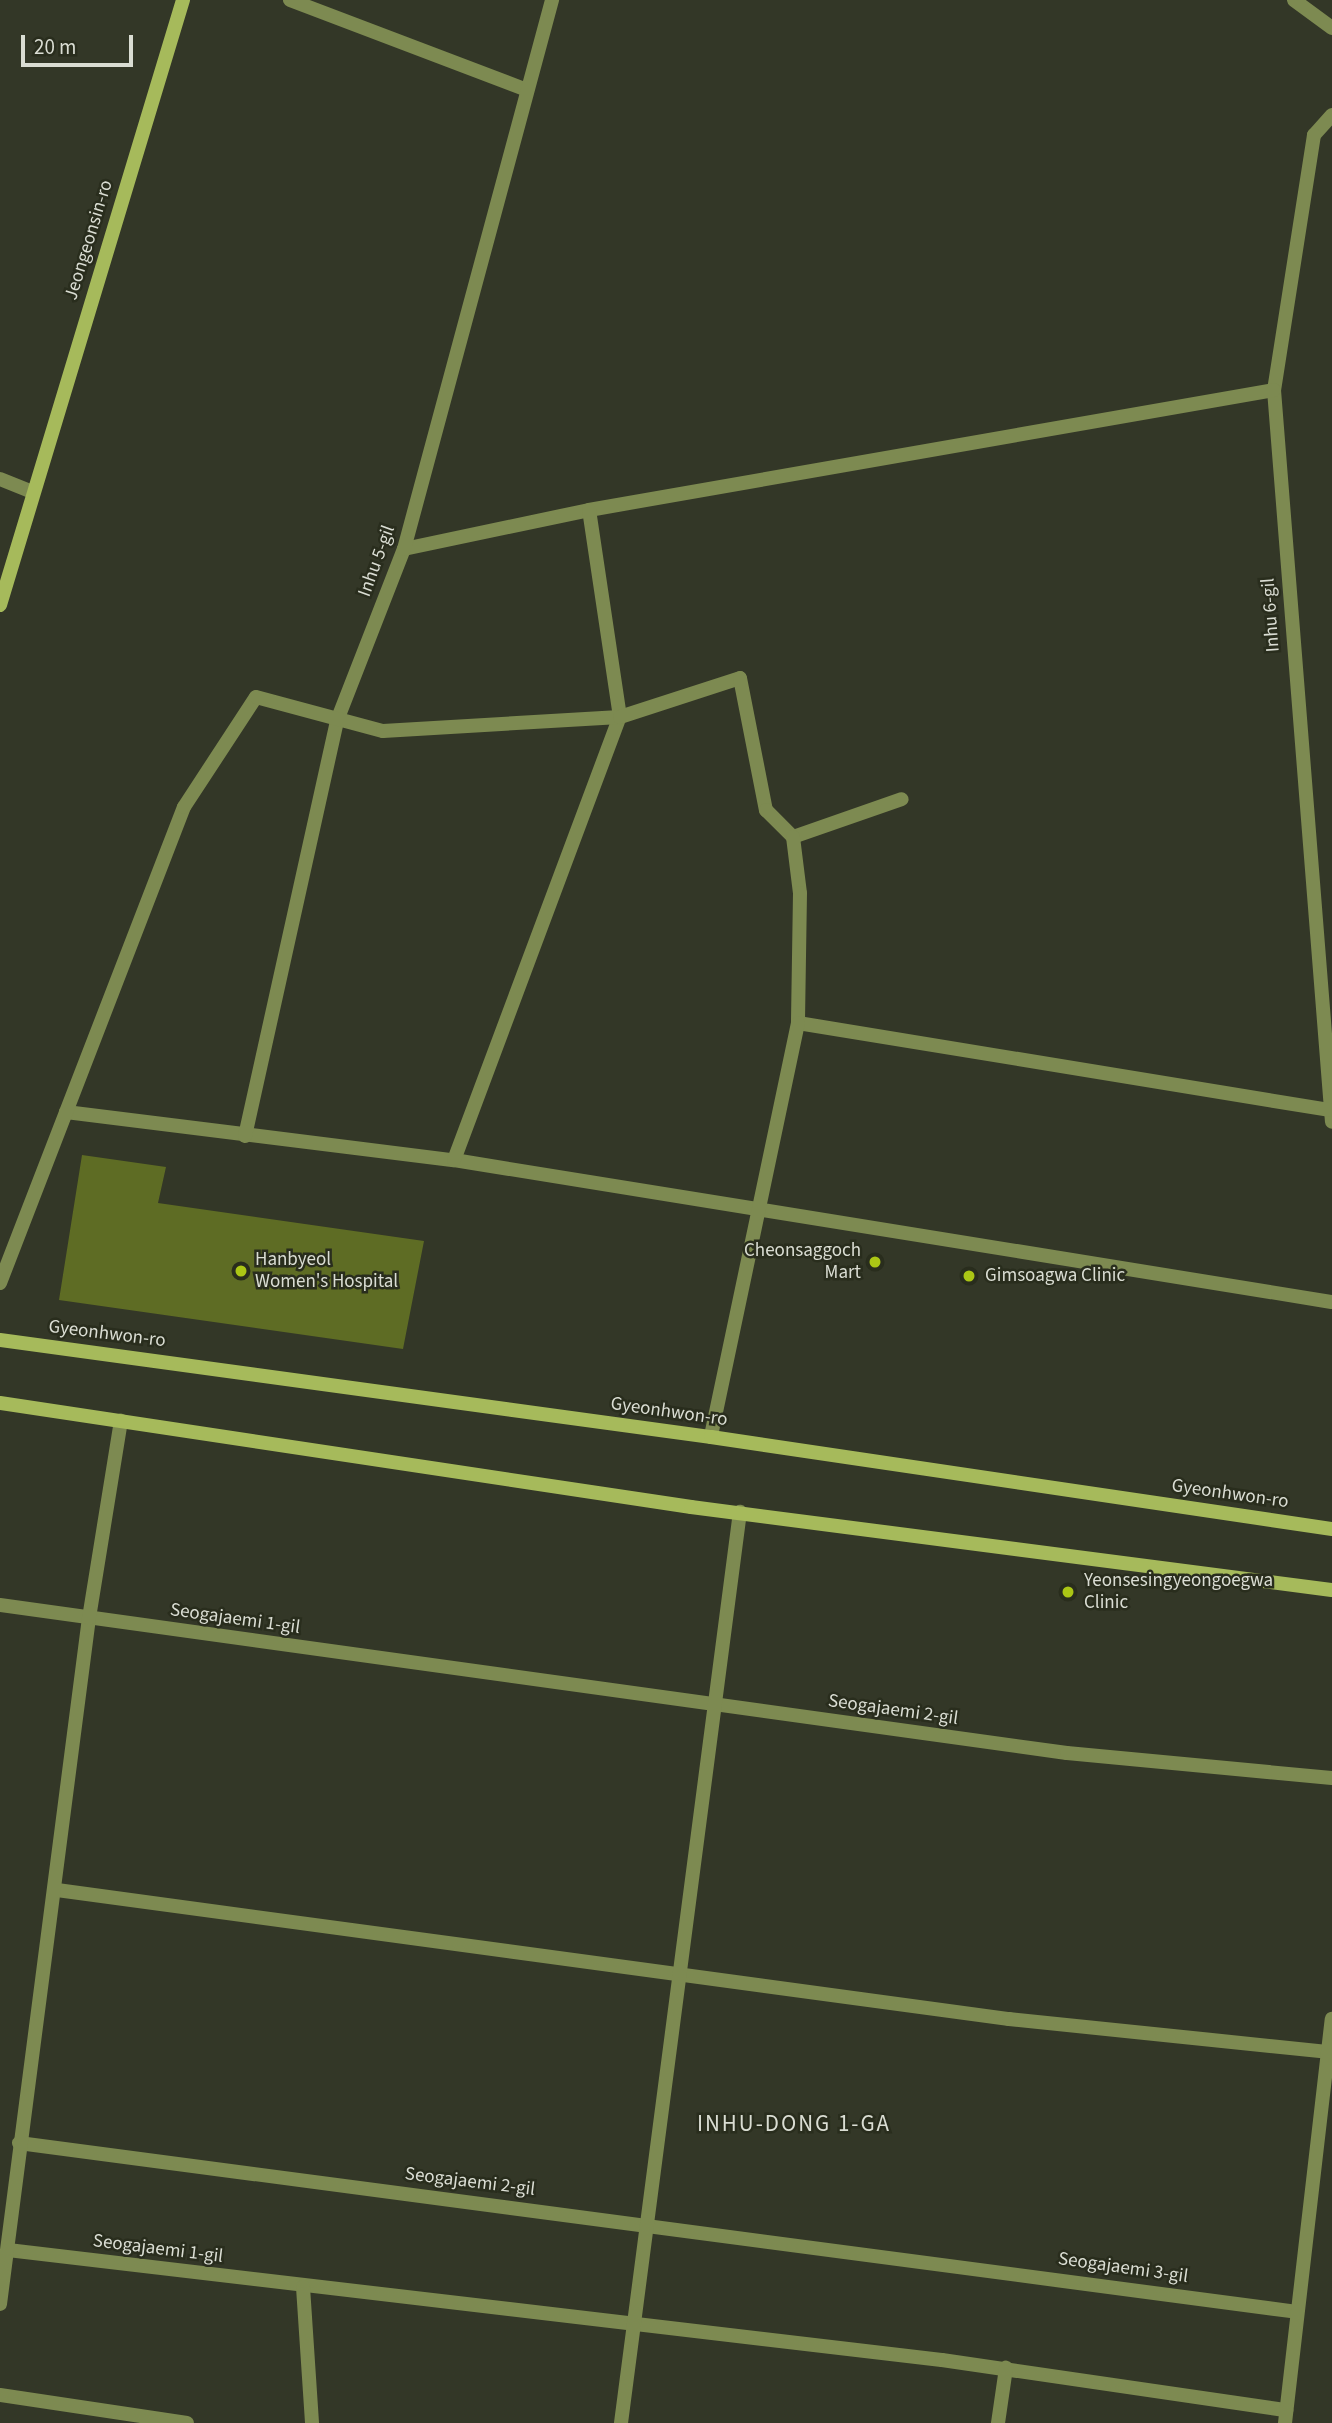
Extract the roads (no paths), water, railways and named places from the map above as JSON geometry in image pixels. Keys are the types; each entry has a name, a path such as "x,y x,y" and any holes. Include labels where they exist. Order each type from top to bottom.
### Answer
{"street":[{"name":"Jeongeonsin-ro","path":"0,605 183,0"},
{"path":"290,0 524,89"},
{"name":"Inhu 5-gil","path":"245,1136 338,718 404,549 524,89 552,0"},
{"path":"1294,0 1332,28"},
{"name":"Inhu 6-gil","path":"1330,1116 1273,390 1314,135 1332,115"},
{"path":"404,549 589,510 1273,390"},
{"path":"0,479 33,492"},
{"path":"454,1160 620,716 589,510"},
{"path":"0,1283 184,807 256,697 383,731 620,716 740,678 766,810 793,836 800,892 798,1023 711,1437"},
{"path":"793,836 902,799"},
{"path":"798,1023 1330,1116"},
{"path":"66,1112 454,1160 1332,1303"},
{"name":"Gyeonhwon-ro","path":"0,1340 711,1437 1332,1529"},
{"path":"0,1403 740,1512 1332,1590"},
{"path":"0,2304 19,2143 57,1891 89,1618 121,1421"},
{"path":"621,2423 740,1512"},
{"name":"Seogajaemi 1-gil","path":"0,1605 374,1658"},
{"name":"Seogajaemi 2-gil","path":"374,1658 1067,1753 1332,1778"},
{"path":"57,1891 1009,2019 1327,2052"},
{"path":"312,2423 303,2287 634,2322 1006,2368 1285,2416 1332,2019"},
{"name":"Seogajaemi 2-gil","path":"19,2143 943,2262"},
{"name":"Seogajaemi 1-gil","path":"8,2250 303,2287"},
{"name":"Seogajaemi 3-gil","path":"943,2262 1297,2312"},
{"path":"998,2423 1006,2368"},
{"path":"0,2395 154,2421 187,2423"}],"place":[{"name":"Cheonsaggoch Mart","path":"875,1262"},
{"name":"Hanbyeol Women's Hospital","path":"241,1271"},
{"name":"Gimsoagwa Clinic","path":"969,1276"},
{"name":"Yeonsesingyeongoegwa Clinic","path":"1068,1592"}],"district":[{"name":"INHU-DONG 1-GA","path":"794,2124"}]}
